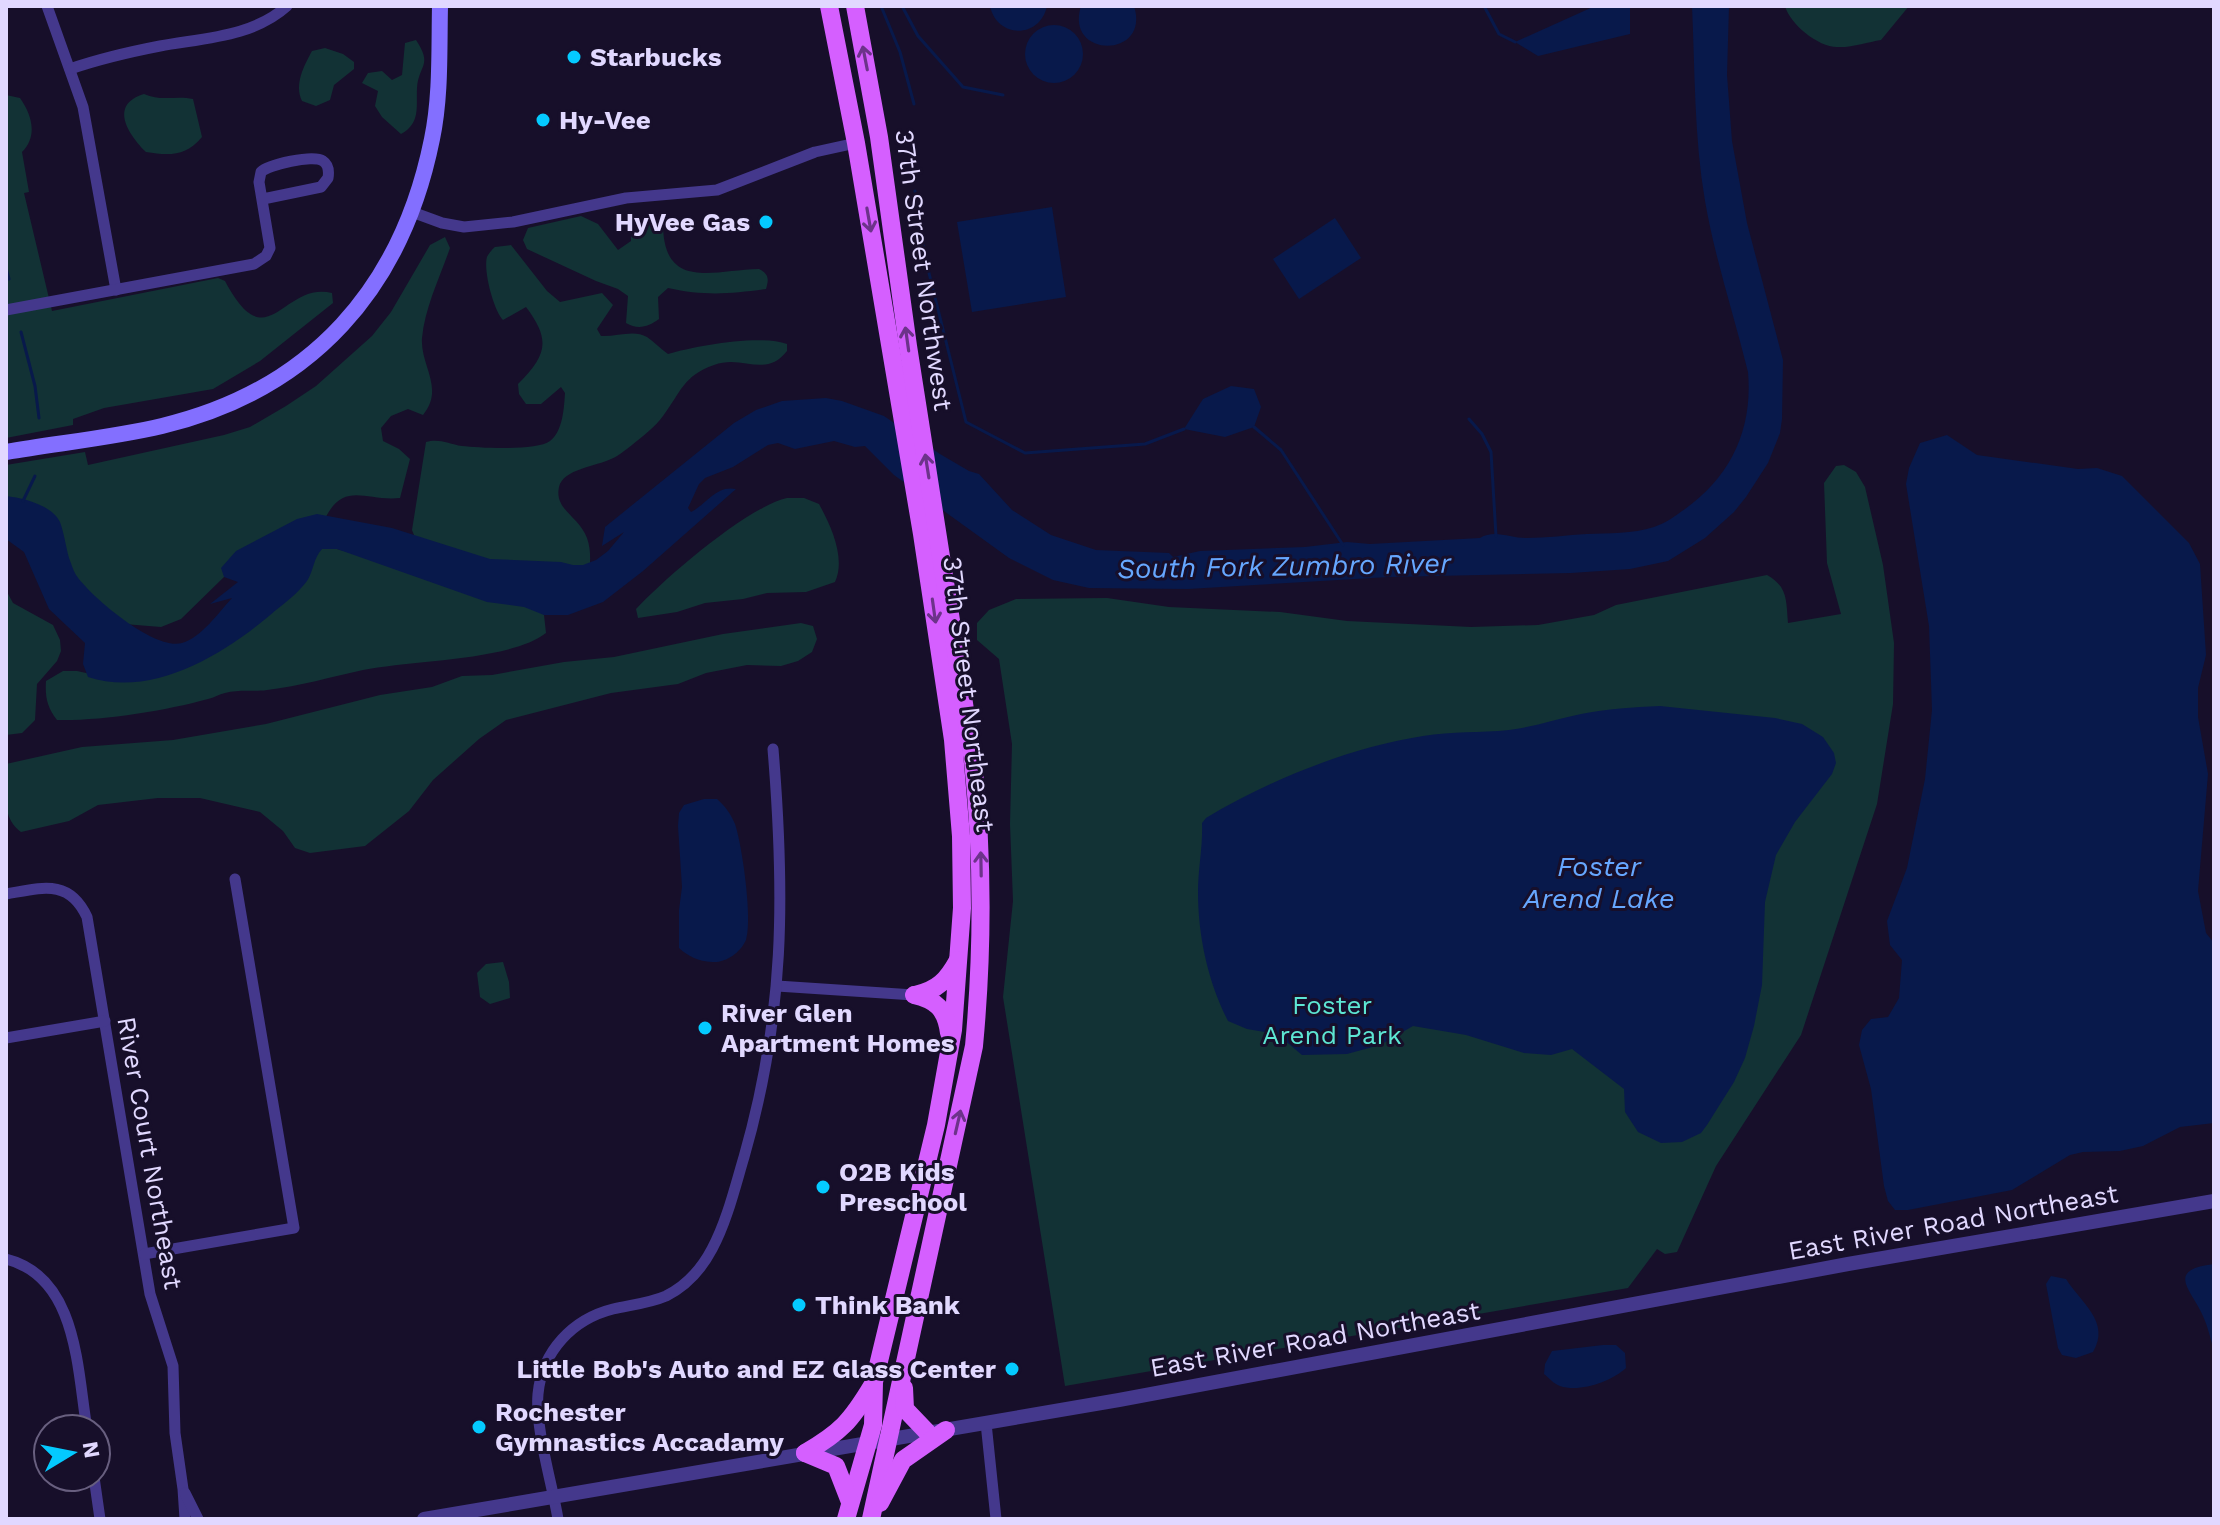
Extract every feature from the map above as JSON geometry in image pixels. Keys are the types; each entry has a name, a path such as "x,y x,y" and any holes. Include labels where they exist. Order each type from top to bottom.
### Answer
{"main road":[{"path":"6,452 161,426 206,413 273,380 319,348 353,314 386,267 412,212 434,124 440,6"},
{"name":"37th Street Northwest","path":"829,6 940,543"},
{"name":"37th Street Northwest","path":"855,6 879,137 922,534"},
{"name":"37th Street Northeast","path":"848,1511 873,1425 874,1382 936,1125 954,1018 959,957 962,894 958,783 922,534"},
{"name":"37th Street Northeast","path":"871,1517 968,1080 979,983 980,828 940,543"},
{"path":"914,995 942,984 959,957"},
{"path":"914,995 931,999 945,1014 949,1035 945,1072"},
{"path":"871,1517 903,1460 937,1431 905,1409 903,1368"},
{"path":"805,1453 830,1439 850,1421 874,1382"},
{"path":"805,1453 836,1466 848,1511"}],"street":[{"path":"47,6 88,129 116,290"},
{"path":"70,69 124,53 249,29 272,18 287,6"},
{"path":"412,212 464,227 513,222 626,198 717,190 815,152 856,143"},
{"path":"6,310 254,264 266,256 270,248 259,176 266,167 311,158 321,160 327,166 328,178 321,187 263,199"},
{"path":"558,1519 538,1405 541,1380 551,1354 559,1341 579,1322 666,1295 688,1280 705,1260 720,1229 750,1135 767,1062 777,986 782,892 773,749"},
{"path":"144,1254 294,1228 235,879"},
{"name":"River Court Northeast","path":"6,894 55,888 78,901 90,928 152,1303 173,1366 175,1433 185,1519"},
{"path":"777,986 914,995"},
{"path":"6,1038 105,1021"},
{"name":"East River Road Northeast","path":"424,1519 986,1423 1848,1264 2214,1201"},
{"path":"6,1259 25,1266 47,1282 64,1310 84,1413"},
{"path":"986,1423 996,1519"},
{"name":"River Court Northeast","path":"183,1489 198,1519"},
{"path":"96,1493 100,1519"}],"green space":[{"path":"1785,6 1909,6 1881,40 1842,47 1822,43 1806,33"},
{"path":"416,40 424,55 424,65 418,80 415,120 401,134 375,106 378,91 362,83 368,73 382,71 392,80 402,75 405,43"},
{"path":"325,48 343,54 354,62 354,69 334,85 330,100 316,106 302,101 299,88 303,69 312,51"},
{"path":"144,94 157,98 193,99 202,137 190,148 177,153 146,152 128,129 124,113 133,99"},
{"path":"6,95 20,98 32,125 30,139 22,152 29,192 24,193 52,311 218,278 225,281 240,304 253,315 265,317 276,313 300,297 315,292 332,293 333,303 260,361 213,389 104,408 73,419 73,425 6,438"},
{"path":"581,216 598,224 618,250 631,241 631,228 640,218 655,217 663,225 672,260 682,268 709,273 759,269 767,277 766,289 717,293 668,288 658,297 659,319 643,327 630,325 626,323 628,296 527,249 523,240 528,228"},
{"path":"445,237 450,248 430,304 422,338 432,386 429,405 423,415 408,409 391,416 381,428 383,441 410,459 400,498 356,495 339,500 324,521 227,567 224,577 181,619 161,627 124,624 6,524 6,465 85,452 88,465 224,435 250,427 286,406 316,386 372,336 391,312 430,245"},
{"path":"511,245 547,291 560,302 602,293 613,305 597,329 601,336 642,335 668,354 745,341 787,344 787,351 770,363 725,362 695,374 660,420 632,445 614,458 574,472 562,481 558,495 560,502 579,524 589,543 588,581 418,545 412,530 426,442 508,448 533,446 550,441 560,425 565,393 561,387 541,404 526,404 519,394 518,384 535,364 542,347 542,338 534,319 526,307 503,320 490,290 487,256 495,247"},
{"name":"Foster Arend Park","path":"1844,465 1856,472 1865,487 1883,565 1894,643 1893,704 1877,804 1801,1035 1716,1166 1677,1252 1665,1254 1657,1249 1628,1288 1065,1386 1003,997 1013,901 1010,824 1012,744 999,659 977,640 977,623 989,610 1016,599 1107,598 1169,607 1280,612 1347,621 1471,627 1538,625 1594,615 1616,605 1767,575 1782,589 1788,623 1841,614 1827,563 1824,483 1836,466"},
{"path":"787,498 804,498 819,504 838,553 835,582 806,592 767,593 638,618 636,609 707,545 751,515"},
{"path":"337,549 527,603 544,615 546,633 530,642 485,654 363,670 262,691 230,692 153,711 57,720 47,702 46,681 63,671 95,675 153,674 310,553"},
{"path":"6,590 13,603 53,625 61,651 57,661 37,684 35,720 22,733 6,735"},
{"path":"801,623 813,626 817,639 812,652 798,661 781,666 747,665 706,673 678,684 611,693 506,720 479,739 433,780 409,811 365,846 310,853 295,848 283,831 260,812 200,798 158,798 98,805 69,821 21,832 14,826 7,810 6,764 82,747 173,740 266,724 380,695 432,687 462,676 492,675 614,657 723,634"},
{"path":"503,962 510,998 490,1004 480,997 477,973 486,964"}],"water":[{"path":"990,6 1047,6 1036,25 1018,31 1001,25"},
{"path":"1081,6 1134,6 1136,23 1130,36 1120,43 1108,46 1095,43 1084,36 1079,23"},
{"path":"1595,6 1630,6 1630,34 1538,56 1515,42"},
{"name":"South Fork Zumbro River","path":"1692,6 1729,6 1727,75 1732,141 1747,223 1783,360 1782,419 1768,463 1734,512 1705,538 1668,561 1630,569 1571,573 1389,577 1188,589 1089,588 1053,580 1009,558 894,475 865,446 855,447 834,441 795,449 778,443 768,445 733,467 705,478 688,508 691,512 717,492 736,489 603,602 568,615 544,615 524,607 487,602 337,549 322,549 300,589 236,641 189,668 164,677 138,682 113,682 88,677 83,664 85,643 49,609 24,552 6,539 6,496 51,511 60,522 69,558 84,585 141,631 156,639 182,643 203,630 232,598 210,604 238,582 224,577 221,568 236,551 297,519 317,514 392,528 490,559 583,565 608,551 624,532 602,546 605,527 734,423 756,410 782,401 826,398 884,416 940,454 979,474 1012,510 1051,535 1096,550 1169,553 1173,557 1200,551 1480,538 1491,534 1542,538 1629,532 1654,527 1674,517 1715,482 1736,450 1747,413 1749,393 1748,372 1714,244 1701,177"},
{"path":"1054,25 1075,33 1083,54 1075,75 1054,83 1033,75 1025,54 1033,33"},
{"path":"1052,207 1066,297 972,312 957,222"},
{"path":"1335,218 1361,258 1299,299 1273,259"},
{"path":"1231,386 1254,389 1261,407 1254,427 1225,437 1184,429 1203,399"},
{"path":"1947,435 1977,455 2078,469 2097,468 2122,476 2189,543 2200,564 2206,655 2198,688 2198,717 2208,774 2198,891 2206,933 2214,943 2214,1123 2180,1127 2143,1146 2070,1155 2012,1190 1895,1210 1888,1201 1884,1186 1871,1089 1859,1045 1862,1030 1871,1019 1888,1017 1899,998 1902,960 1890,945 1887,921 1907,868 1925,779 1932,710 1929,626 1906,484 1920,443"},
{"name":"Foster Arend Lake","path":"1660,706 1775,718 1802,724 1823,737 1834,753 1836,763 1832,774 1795,822 1776,855 1765,902 1762,985 1754,1026 1734,1082 1701,1133 1682,1142 1661,1143 1638,1132 1625,1112 1624,1089 1572,1049 1551,1055 1524,1053 1466,1035 1413,1026 1380,1045 1347,1054 1302,1055 1277,1034 1247,1029 1228,1021 1210,975 1198,909 1202,823 1206,818 1283,778 1339,757 1396,741 1434,734 1509,730 1591,712"},
{"path":"717,799 728,810 735,824 747,900 746,940 732,956 717,962 698,960 679,948 682,887 679,813 684,805"},
{"path":"2214,1264 2214,1352 2205,1320 2188,1290 2186,1276 2199,1267"},
{"path":"2051,1276 2066,1279 2092,1313 2098,1331 2093,1352 2076,1358 2062,1355 2058,1348 2046,1284"},
{"path":"1616,1345 1625,1353 1626,1368 1613,1377 1586,1387 1568,1388 1558,1385 1544,1374 1552,1351"}],"waterway":[{"path":"881,6 900,52 914,104"},
{"path":"902,6 918,36 963,87 1003,95"},
{"path":"1484,6 1499,34 1515,42"},
{"path":"915,191 926,261 966,422 1025,453 1145,444 1184,429"},
{"path":"6,268 9,279"},
{"path":"21,332 35,386 39,418"},
{"path":"1469,419 1482,434 1491,452 1496,536"},
{"name":"South Fork Zumbro River","path":"1254,427 1281,450 1343,545"},
{"path":"23,501 35,476"}],"place":[{"name":"Starbucks","path":"574,57"},
{"name":"Hy-Vee","path":"543,120"},
{"name":"HyVee Gas","path":"766,222"},
{"name":"River Glen Apartment Homes","path":"705,1028"},
{"name":"O2B Kids Preschool","path":"823,1187"},
{"name":"Think Bank","path":"799,1305"},
{"name":"Little Bob's Auto and EZ Glass Center","path":"1012,1369"},
{"name":"Rochester Gymnastics Accadamy","path":"479,1427"}]}
